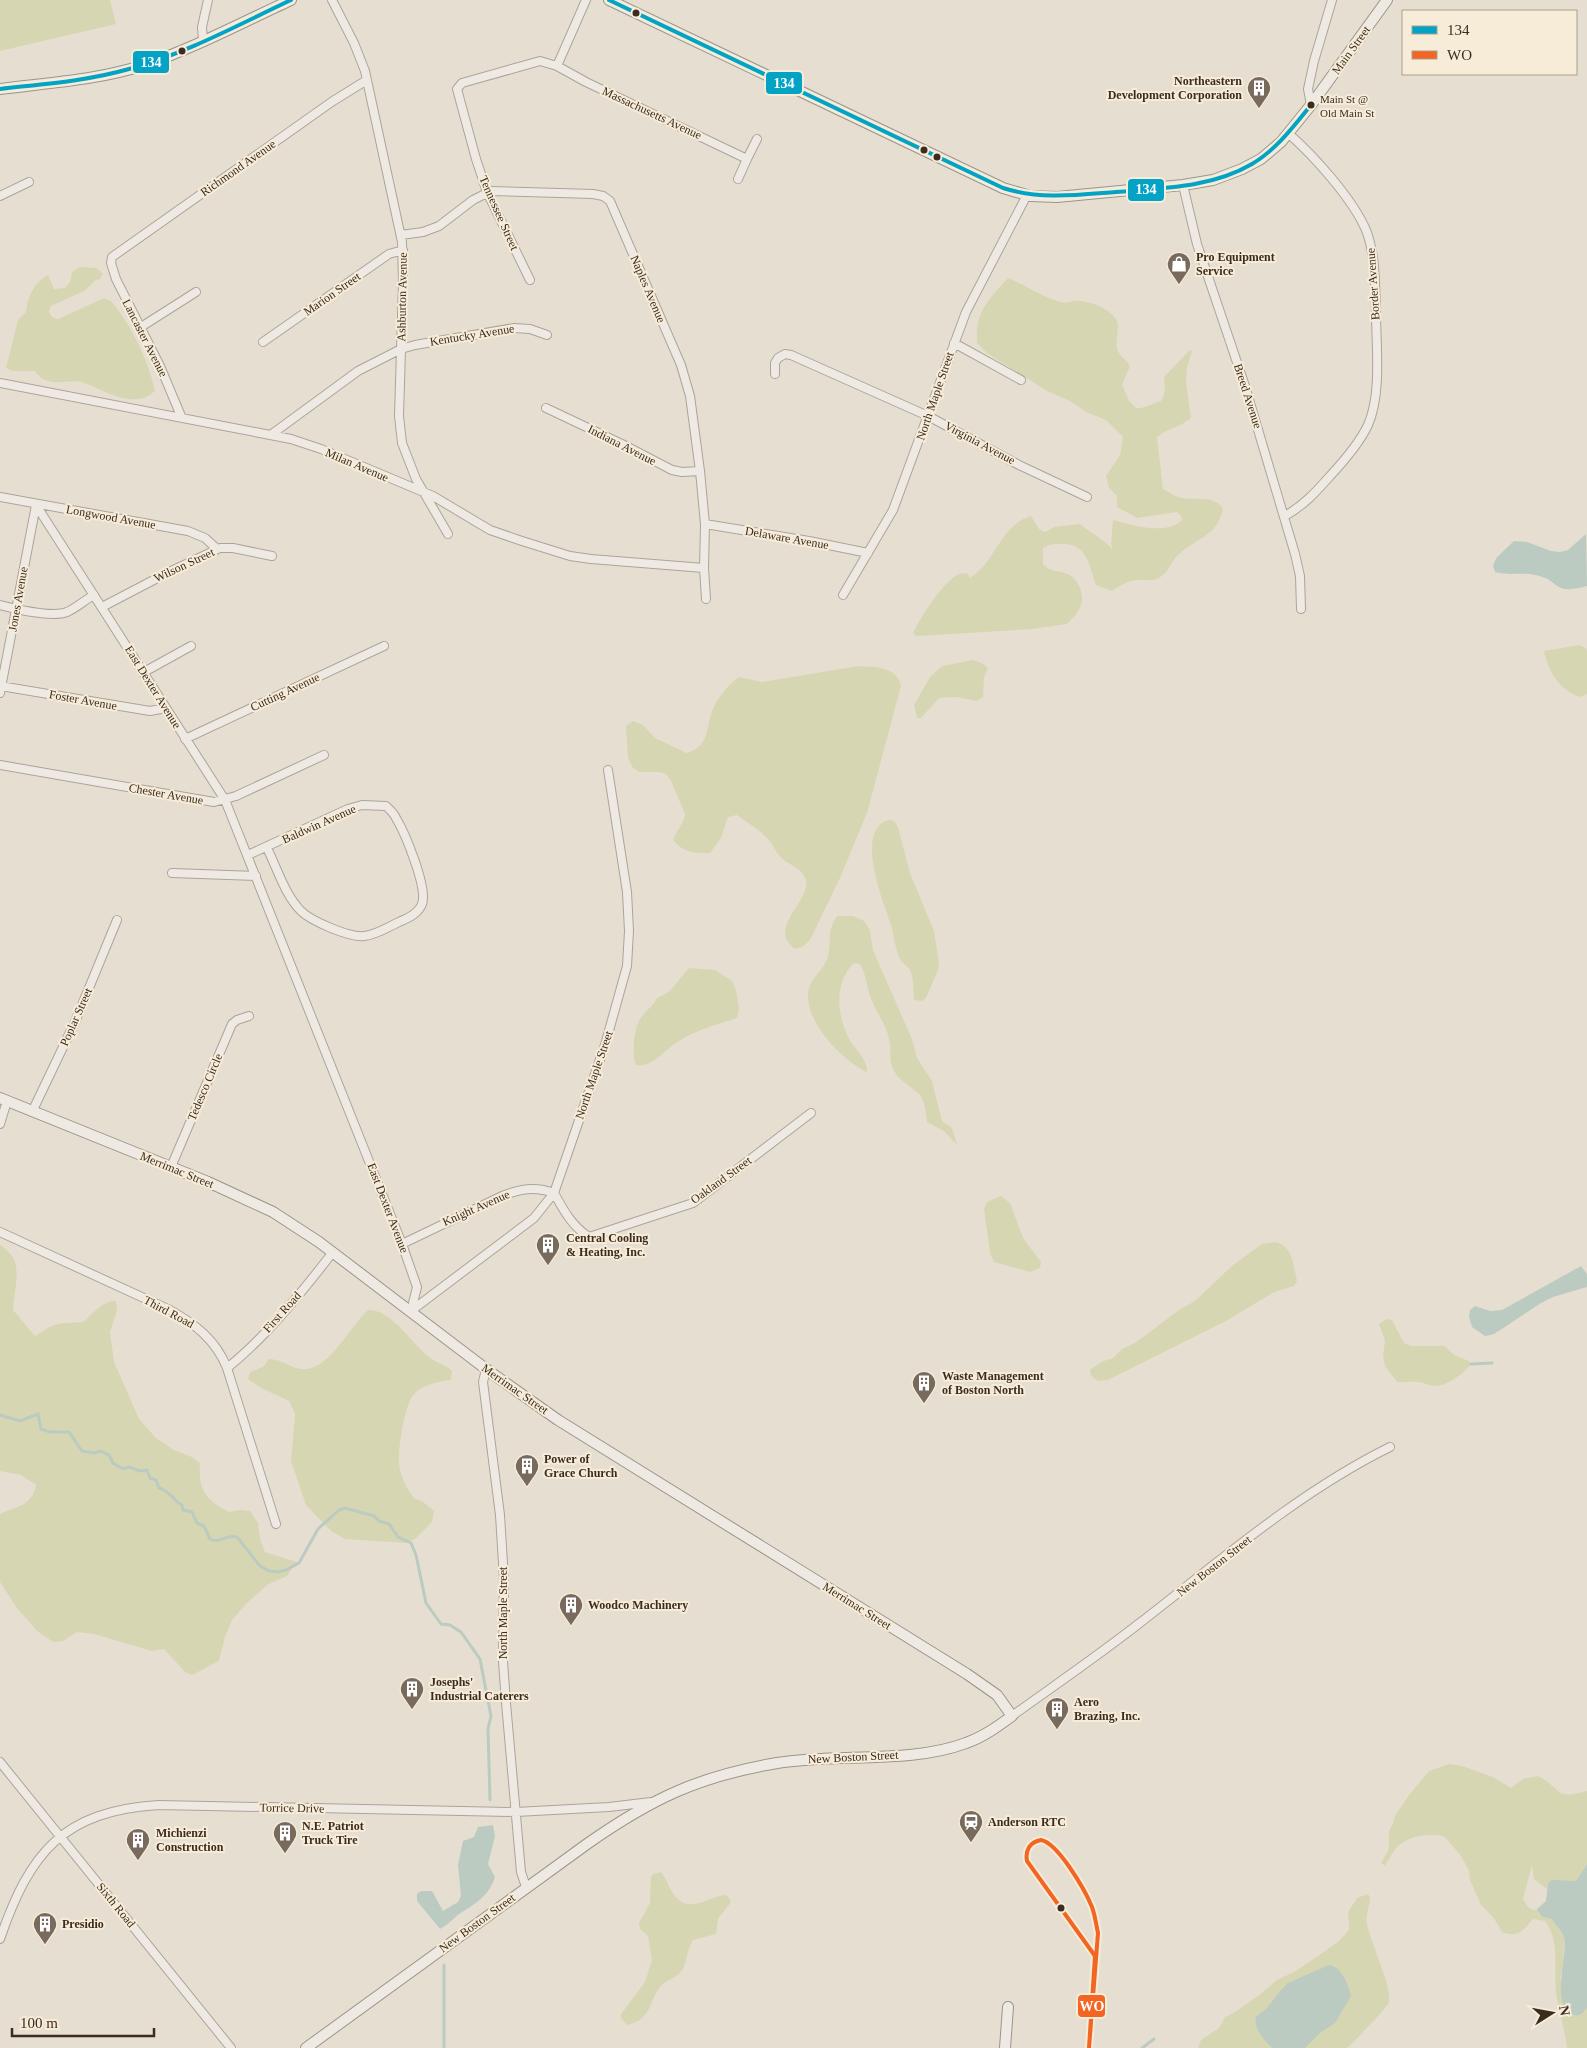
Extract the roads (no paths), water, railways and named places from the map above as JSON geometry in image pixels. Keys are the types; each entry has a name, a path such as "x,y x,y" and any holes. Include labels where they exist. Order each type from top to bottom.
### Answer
{"main road":[{"path":"0,89 133,68 166,57 291,0"},
{"name":"Main Street","path":"609,0 1003,188 1027,195 1057,196 1183,186 1213,180 1242,169 1269,153 1311,105 1387,0"},
{"name":"Merrimac Street","path":"4,1100 171,1167 261,1206 297,1226 558,1420 979,1682 997,1695 1012,1716"},
{"name":"New Boston Street","path":"306,2048 603,1832 651,1802 688,1786 723,1774 778,1763 942,1750 981,1737 1012,1716"},
{"path":"1005,2048 1008,2007"}],"street":[{"path":"203,40 202,27 208,0"},
{"name":"Ashburton Avenue","path":"332,0 357,50 367,80 401,235 403,250 399,402 400,433 410,467 448,534"},
{"path":"557,66 586,0"},
{"path":"1311,105 1308,89 1332,0"},
{"name":"Tennessee Street","path":"530,280 487,192 458,94 458,87 462,83 540,61 557,66"},
{"name":"Massachusetts Avenue","path":"557,66 586,82 747,158"},
{"name":"Richmond Avenue","path":"111,260 114,254 333,101 367,80"},
{"name":"Border Avenue","path":"1285,516 1303,506 1350,453 1368,424 1373,403 1378,352 1375,284 1370,244 1362,221 1313,158 1288,133"},
{"path":"738,179 757,139"},
{"path":"0,196 29,182"},
{"name":"Breed Avenue","path":"1183,186 1197,244 1245,386 1285,516 1299,572 1301,609"},
{"path":"401,235 423,232 440,226 473,200 487,192"},
{"name":"Naples Avenue","path":"487,192 592,194 603,196 610,201 685,376 690,396 705,524 704,568 706,599"},
{"name":"North Maple Street","path":"843,596 893,510 954,343 977,289 1015,221 1027,195"},
{"name":"Marion Street","path":"263,342 390,253 403,250"},
{"name":"Lancaster Avenue","path":"111,260 116,279 168,384 181,416"},
{"path":"141,328 196,292"},
{"name":"Kentucky Avenue","path":"272,434 358,371 401,349 506,329 526,328 547,334"},
{"path":"954,343 1021,380"},
{"name":"Virginia Avenue","path":"775,374 775,363 778,358 783,355 791,355 928,416 1087,497"},
{"name":"Milan Avenue","path":"0,383 272,434 321,449 440,499 496,533 570,556 604,561 704,568"},
{"name":"Indiana Avenue","path":"546,408 677,472 700,472"},
{"name":"Longwood Avenue","path":"0,497 188,531 205,538 217,549"},
{"name":"East Dexter Avenue","path":"36,505 225,800 402,1244 416,1287 411,1312"},
{"name":"Jones Avenue","path":"0,688 36,505"},
{"name":"Delaware Avenue","path":"705,524 868,553"},
{"name":"Wilson Street","path":"102,607 217,549 234,548 272,556"},
{"path":"0,605 17,609 63,613 94,595"},
{"path":"144,672 191,646"},
{"name":"Cutting Avenue","path":"185,739 384,646"},
{"name":"Foster Avenue","path":"0,688 157,712 166,708"},
{"name":"Chester Avenue","path":"0,765 207,801 225,800 324,755"},
{"name":"North Maple Street","path":"411,1312 534,1218 554,1193 605,1045 627,966 630,931 627,892 608,770"},
{"name":"Baldwin Avenue","path":"248,855 267,848 348,809 362,805 386,806 396,817 421,880 424,894 422,903 413,916 363,937 351,935 311,919 300,910 267,848"},
{"path":"172,873 256,876"},
{"name":"Poplar Street","path":"32,1112 75,1022 117,920"},
{"name":"Tedesco Circle","path":"171,1167 231,1026 235,1020 249,1016"},
{"path":"0,1124 4,1100"},
{"name":"Oakland Street","path":"554,1193 569,1220 578,1230 589,1237 693,1203 811,1113"},
{"name":"Knight Avenue","path":"402,1244 462,1214 515,1191 541,1188 554,1193"},
{"name":"Third Road","path":"0,1232 186,1320 204,1334 219,1352 227,1368 276,1524"},
{"name":"First Road","path":"227,1368 250,1348 317,1273 333,1252"},
{"name":"North Maple Street","path":"486,1368 483,1382 502,1536 504,1661 521,1876 526,1887"},
{"name":"New Boston Street","path":"1012,1716 1110,1646 1205,1572 1327,1482 1349,1468 1390,1448"},
{"name":"Sixth Road","path":"0,1762 231,2048"},
{"name":"Torrice Drive","path":"0,1939 15,1899 27,1876 42,1855 60,1836 77,1824 101,1814 129,1808 160,1805 516,1812 600,1808 651,1802"}],"waterway":[{"path":"1471,1364 1492,1363"},
{"path":"0,1415 20,1421 38,1414 41,1429 50,1432 69,1432 82,1451 94,1453 100,1451 109,1455 113,1463 123,1469 129,1467 140,1471 147,1470 150,1478 156,1480 159,1488 167,1492 182,1505 183,1510 192,1512 197,1523 204,1526 210,1539 217,1540 233,1536 237,1537 260,1566 269,1571 278,1572 286,1570 299,1563 318,1529 339,1510 345,1508 374,1516 379,1521 389,1524 398,1537 411,1543 416,1555 426,1603 441,1624 450,1625 461,1632 480,1659 491,1716 488,1729 490,1800"},
{"path":"444,1965 444,2048"},
{"path":"1142,2048 1154,2039"}],"place":[{"name":"Main St @ Old Main St","path":"1311,105"},
{"name":"Northeastern Development Corporation","path":"1259,109"},
{"name":"Pro Equipment Service","path":"1179,285"},
{"name":"Central Cooling & Heating, Inc.","path":"548,1266"},
{"name":"Waste Management of Boston North","path":"924,1404"},
{"name":"Power of Grace Church","path":"527,1487"},
{"name":"Woodco Machinery","path":"571,1626"},
{"name":"Josephs' Industrial Caterers","path":"412,1710"},
{"name":"Aero Brazing, Inc.","path":"1057,1730"},
{"name":"Anderson RTC","path":"971,1843"},
{"name":"N.E. Patriot Truck Tire","path":"285,1854"},
{"name":"Michienzi Construction","path":"138,1861"},
{"name":"Presidio","path":"45,1945"}]}
